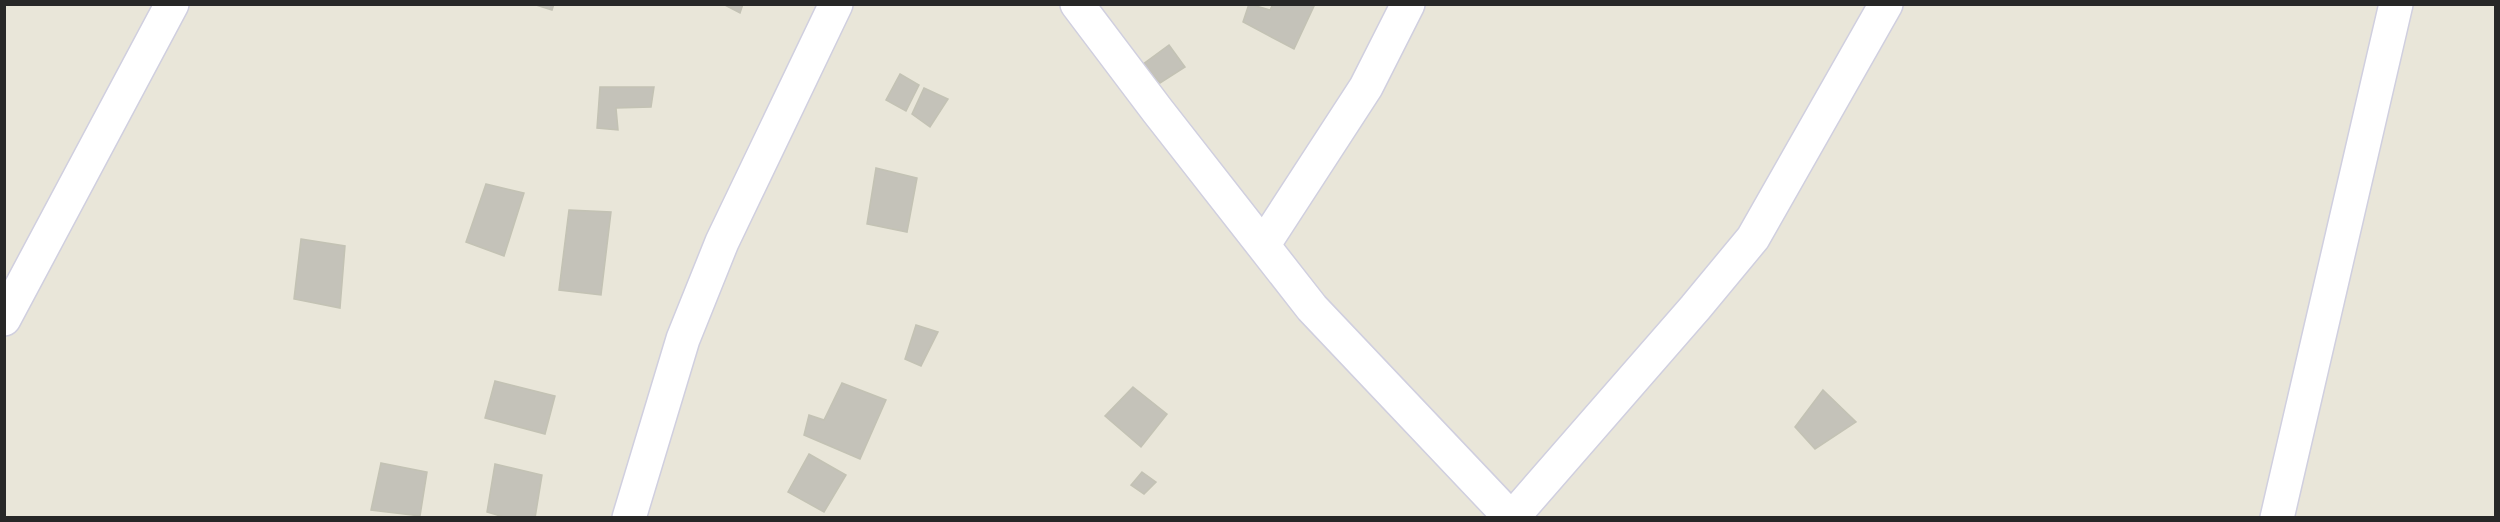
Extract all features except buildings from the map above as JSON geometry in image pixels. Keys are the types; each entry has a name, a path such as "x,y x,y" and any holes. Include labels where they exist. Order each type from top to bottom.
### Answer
{"street":[{"path":"4,319 172,4"},
{"path":"629,518 683,339 713,263 836,4"},
{"path":"1077,4 1312,308 1511,518 1695,308 1753,238 1886,4"},
{"path":"1264,244 1366,87 1408,4"},
{"path":"2277,518 2396,4"}]}
